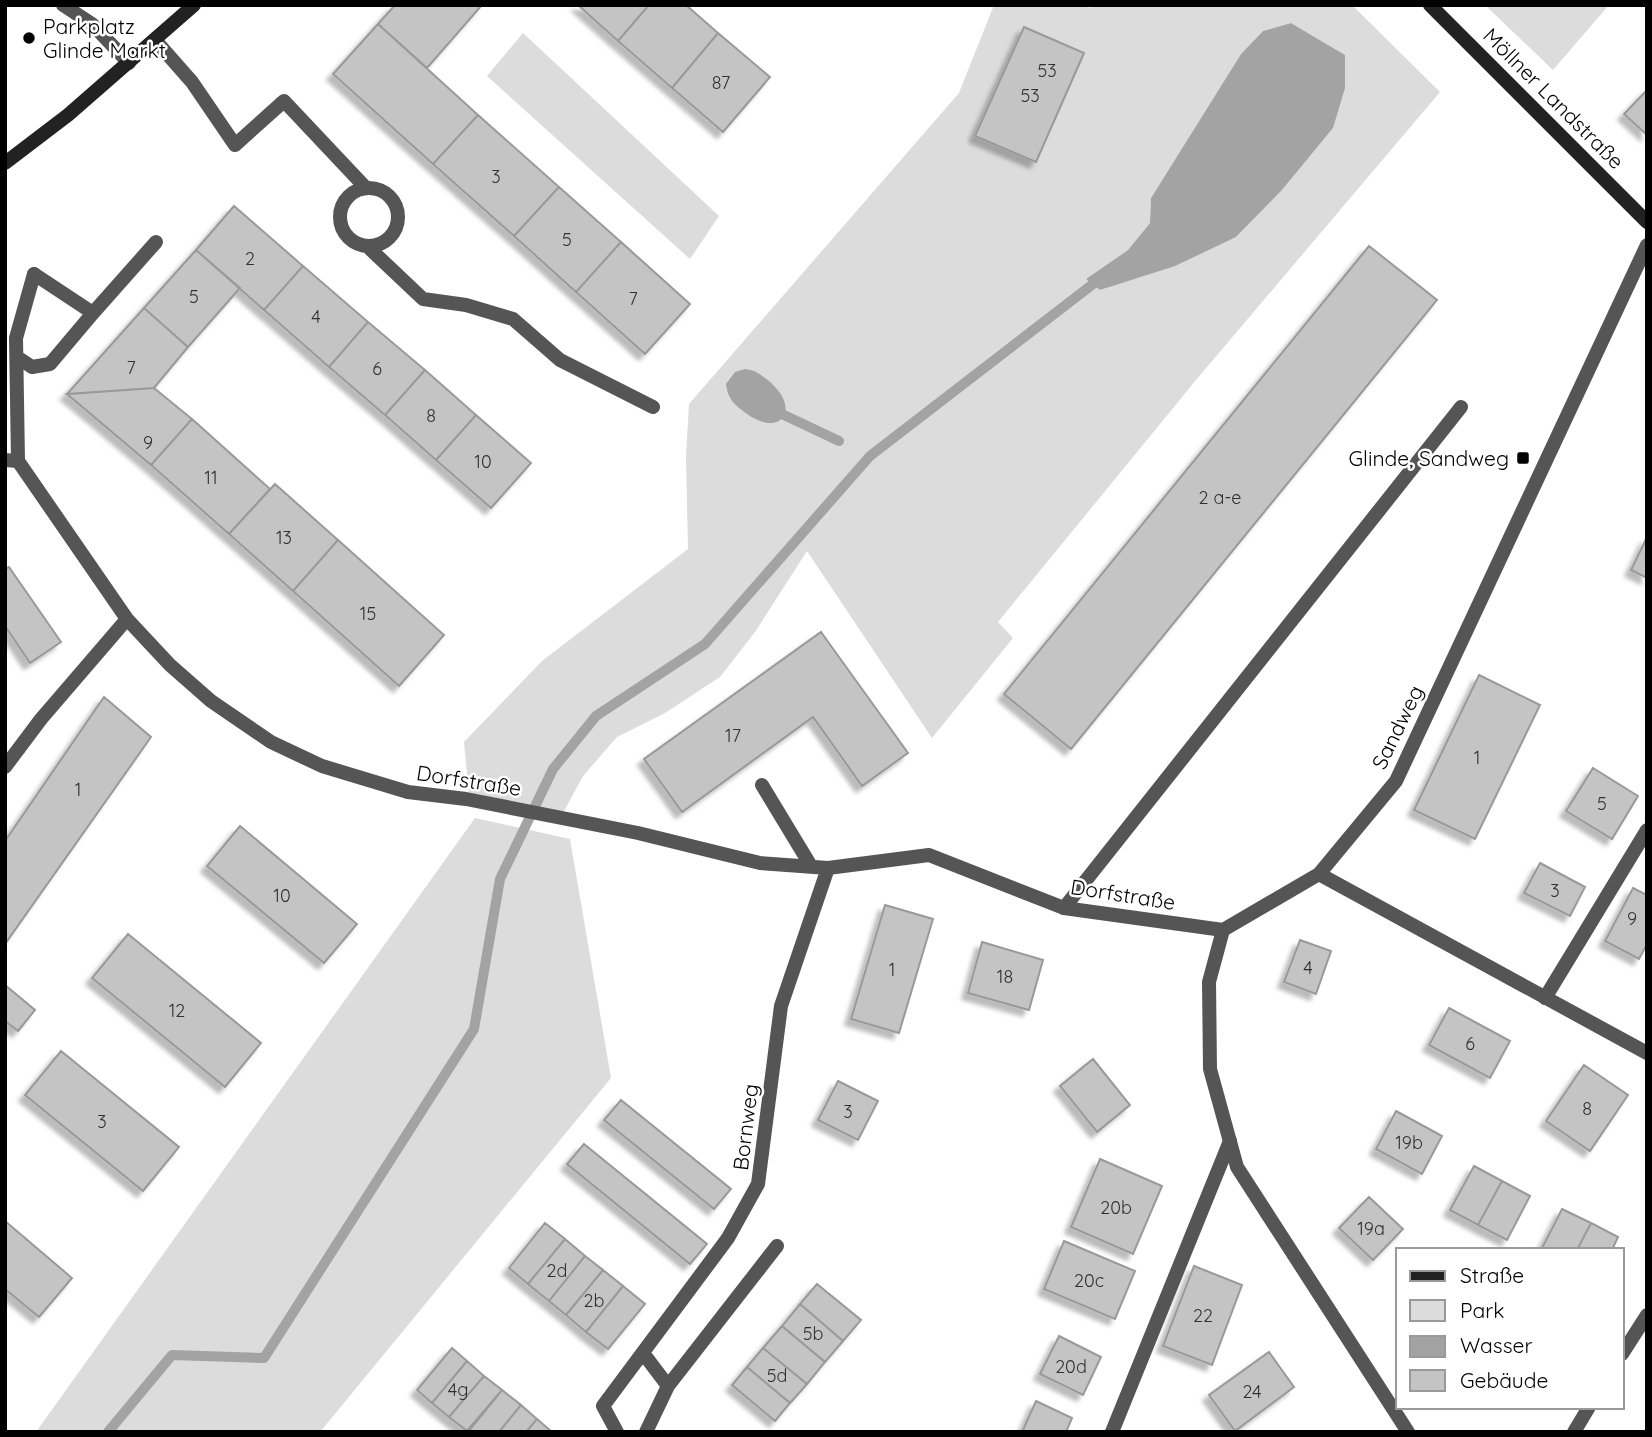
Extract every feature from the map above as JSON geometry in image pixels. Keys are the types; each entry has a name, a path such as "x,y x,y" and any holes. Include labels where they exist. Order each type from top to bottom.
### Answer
{"main road":[{"path":"5,163 68,115 194,5"},
{"name":"Möllner Landstraße","path":"1430,5 1647,222"}],"street":[{"path":"63,5 92,24 129,63"},
{"path":"155,40 192,82 235,145 284,101 366,188"},
{"path":"368,247 386,241 393,234 399,216 392,198 376,188 366,188 349,196 340,213 344,233 359,245 368,247 423,299 466,305 513,319 560,360 653,407"},
{"path":"17,357 32,367 50,364 156,242"},
{"name":"Sandweg","path":"1319,874 1395,781 1647,244"},
{"name":"Dorfstraße","path":"93,313 34,274 16,338 12,461 127,619 170,665 201,692 271,742 322,766 408,792 466,799 638,833 760,863 828,868 929,855 1064,908 1223,930"},
{"path":"1064,908 1461,407"},
{"path":"5,767 41,719 127,619"},
{"path":"762,785 811,866"},
{"path":"1545,998 1647,830"},
{"name":"Bornweg","path":"617,1432 603,1406 728,1238 758,1184 781,1006 828,868"},
{"path":"1408,1432 1237,1167 1210,1069 1209,982 1223,930 1319,874 1647,1053"},
{"path":"1112,1432 1230,1141"},
{"path":"646,1432 668,1386 776,1246"},
{"path":"1624,1351 1647,1315"},
{"path":"643,1353 668,1386"},
{"path":"1574,1432 1588,1409"}],"green space":[{"path":"994,5 1083,5 1091,8 1093,5 1352,5 1440,92 1196,380 998,622 1013,638 932,738 807,551 755,632 720,677 665,713 617,737 583,776 563,813 469,795 464,742 542,661 688,549 686,457 689,404 959,93","holes":["1291,23 1345,55 1333,128 1282,190 1236,237 1101,290 1086,279 1128,250 1150,223 1151,198 1241,54 1263,31"]},
{"path":"1485,5 1609,5 1553,70"},
{"path":"523,33 719,216 690,259 487,76"},
{"path":"475,818 570,839 611,1078 320,1432 36,1432"}],"water":[{"path":"1291,23 1345,55 1345,88 1333,128 1282,190 1236,237 1175,266 1100,290 1086,279 1128,250 1150,223 1151,198 1241,54 1263,31"},
{"path":"745,369 761,375 779,391 786,410 778,421 759,421 743,411 730,398 726,384 735,372"}],"building":[{"path":"395,5 482,5 427,68 378,24"},
{"path":"578,5 649,5 618,41"},
{"path":"649,5 686,5 718,33 672,88 618,41"},
{"path":"378,24 478,115 433,164 333,74"},
{"path":"1024,27 1084,53 1036,162 975,136"},
{"path":"718,33 770,77 723,132 672,88"},
{"path":"1647,90 1647,135 1624,114"},
{"path":"478,115 559,187 514,236 433,164"},
{"path":"559,187 621,242 576,292 514,236"},
{"path":"234,206 303,266 264,310 196,250"},
{"path":"621,242 690,304 645,354 576,292"},
{"path":"1369,246 1437,300 1071,749 1004,694"},
{"path":"196,250 240,288 188,347 144,308"},
{"path":"303,266 368,322 329,367 264,310"},
{"path":"144,308 188,347 154,388 67,394"},
{"path":"368,322 425,370 385,415 329,367"},
{"path":"425,370 476,415 436,460 385,415"},
{"path":"154,388 192,419 151,465 67,394"},
{"path":"476,415 531,463 491,508 436,460"},
{"path":"192,419 270,489 229,534 151,465"},
{"path":"275,484 338,540 293,591 229,534"},
{"path":"1647,537 1647,578 1631,570"},
{"path":"338,540 444,635 399,686 293,591"},
{"path":"9,567 61,642 30,663 5,626 5,569"},
{"path":"821,632 908,753 862,786 813,717 682,812 644,759"},
{"path":"1479,675 1540,705 1475,839 1414,810"},
{"path":"104,697 151,737 5,944 5,841"},
{"path":"1593,768 1638,796 1612,839 1566,811"},
{"path":"240,826 357,924 324,963 207,866"},
{"path":"1540,863 1585,887 1570,916 1524,893"},
{"path":"1633,888 1647,895 1647,944 1639,959 1605,941"},
{"path":"885,905 933,919 899,1033 851,1019"},
{"path":"128,934 261,1043 225,1087 92,978"},
{"path":"1300,940 1331,951 1316,994 1284,982"},
{"path":"982,942 1043,960 1029,1010 968,993"},
{"path":"5,985 35,1010 18,1031 5,1021"},
{"path":"1449,1008 1510,1041 1490,1078 1429,1045"},
{"path":"61,1051 179,1147 143,1191 25,1095"},
{"path":"1093,1059 1130,1105 1097,1132 1060,1086"},
{"path":"1584,1065 1628,1095 1590,1151 1546,1121"},
{"path":"838,1081 878,1101 858,1140 818,1120"},
{"path":"621,1100 731,1189 714,1209 604,1120"},
{"path":"1396,1111 1442,1136 1422,1174 1376,1149"},
{"path":"584,1144 707,1244 690,1264 567,1164"},
{"path":"1100,1159 1162,1186 1133,1254 1071,1227"},
{"path":"1474,1166 1502,1181 1478,1225 1450,1210"},
{"path":"1502,1181 1530,1196 1507,1240 1478,1225"},
{"path":"1369,1197 1403,1229 1373,1260 1339,1228"},
{"path":"1562,1209 1591,1223 1578,1248 1542,1248"},
{"path":"5,1221 72,1278 39,1317 5,1289"},
{"path":"545,1223 565,1239 528,1284 509,1268"},
{"path":"1591,1223 1618,1237 1613,1248 1578,1248"},
{"path":"565,1239 585,1256 549,1301 528,1284"},
{"path":"1064,1241 1135,1271 1115,1319 1044,1289"},
{"path":"585,1256 603,1270 566,1315 549,1301"},
{"path":"1194,1266 1242,1285 1212,1365 1163,1346"},
{"path":"603,1270 623,1286 586,1332 566,1315"},
{"path":"817,1284 861,1320 843,1341 800,1304"},
{"path":"623,1286 645,1304 608,1349 586,1332"},
{"path":"800,1304 843,1341 825,1362 782,1326"},
{"path":"782,1326 825,1362 807,1384 763,1348"},
{"path":"1059,1336 1101,1357 1083,1395 1040,1374"},
{"path":"452,1348 467,1361 432,1403 417,1390"},
{"path":"763,1348 807,1384 790,1403 747,1367"},
{"path":"1269,1352 1294,1387 1235,1431 1209,1395"},
{"path":"467,1361 484,1376 449,1417 432,1403"},
{"path":"747,1367 790,1403 775,1421 732,1385"},
{"path":"484,1376 502,1390 467,1431 449,1417"},
{"path":"502,1390 521,1405 499,1432 468,1432"},
{"path":"1036,1401 1072,1418 1066,1432 1022,1432"},
{"path":"521,1405 537,1419 526,1432 499,1432"},
{"path":"537,1419 552,1432 526,1432"}],"waterway":[{"path":"108,1432 172,1355 264,1358 474,1029 500,879 553,769 596,716 705,644 870,456 1093,284"},
{"path":"784,415 839,441"}],"place":[{"name":"Parkplatz Glinde Markt","path":"29,38"},
{"name":"Glinde, Sandweg","path":"1523,458"}]}
